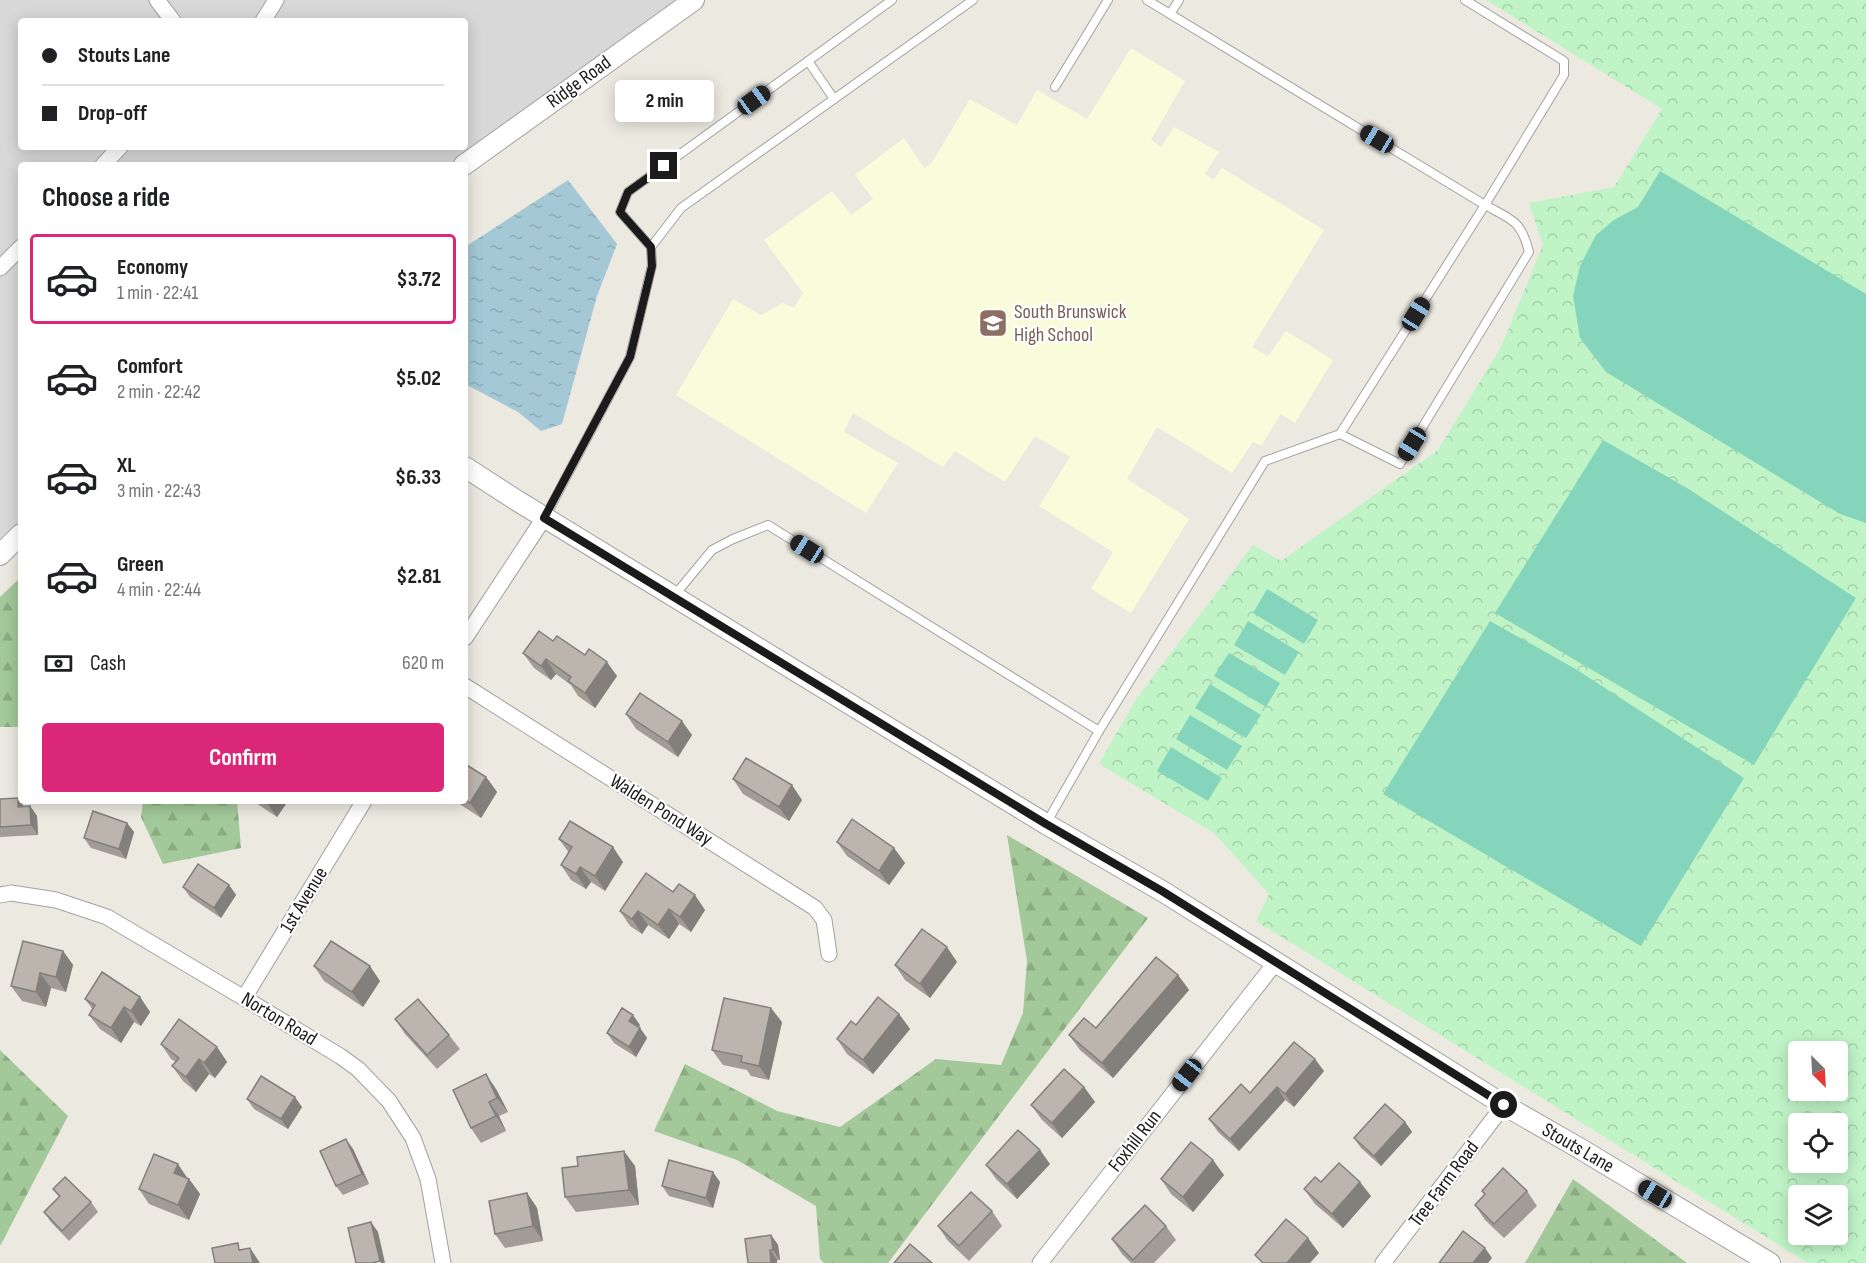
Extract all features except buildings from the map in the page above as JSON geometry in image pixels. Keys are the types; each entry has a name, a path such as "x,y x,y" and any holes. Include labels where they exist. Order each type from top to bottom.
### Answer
{"street":[{"path":"157,0 171,18"},
{"path":"265,18 276,0"},
{"name":"Ridge Road","path":"468,162 694,0"},
{"path":"106,162 117,150"},
{"path":"0,268 18,250"},
{"name":"Stouts Lane","path":"468,469 544,518 1046,824 1162,891 1504,1105 1770,1263"},
{"path":"468,633 544,518"},
{"path":"0,555 18,537"},
{"name":"Walden Pond Way","path":"468,688 815,908 824,920 829,954"},
{"name":"1st Avenue","path":"244,998 362,804"},
{"name":"Norton Road","path":"0,895 11,893 56,900 106,917 340,1056 374,1084 389,1101 413,1138 422,1158 432,1194 443,1263"},
{"name":"Foxhill Run","path":"1040,1263 1275,962"},
{"name":"Tree Farm Road","path":"1383,1263 1504,1105"}],"lane":[{"path":"544,518 630,357 652,266 651,247 620,212 628,192 892,0"},
{"path":"651,247 681,208 973,0"},
{"path":"1055,87 1108,0"},
{"path":"1147,0 1515,222 1524,234 1529,252 1400,464 1340,434"},
{"path":"1170,14 1179,0"},
{"path":"1046,824 1099,731 1265,461 1340,434 1564,75 1564,61 1465,0"},
{"path":"808,61 834,99"},
{"path":"674,597 712,550 768,525 1099,731"}],"shaded area":[{"path":"0,0 694,0 468,163 18,162 18,537 0,555"},
{"name":"South Brunswick High School","path":"1131,48 1185,81 1151,140 1161,147 1174,127 1219,152 1205,174 1213,180 1222,168 1324,230 1252,347 1268,356 1286,331 1333,360 1295,423 1281,414 1261,446 1253,442 1232,473 1157,427 1127,479 1189,519 1131,613 1091,589 1113,552 1039,506 1070,457 1035,436 1005,482 955,451 943,467 853,413 844,432 898,463 866,513 676,395 733,299 761,315 783,303 794,308 803,293 764,240 832,191 851,215 873,199 855,175 904,138 924,168 931,164 970,99 1017,125 1037,90 1087,119"}],"green space":[{"path":"1486,0 1866,0 1866,1263 1808,1263 1256,921 1269,894 1214,833 1099,764 1136,699 1253,545 1281,561 1438,450 1501,347 1543,245 1529,203 1614,187 1662,109"},
{"path":"1660,171 1866,294 1866,523 1840,514 1606,372 1580,338 1573,296 1580,266 1596,235 1614,220 1638,207"},
{"path":"1603,440 1687,488 1856,598 1754,765 1495,613"},
{"path":"18,580 18,727 0,727 0,597"},
{"path":"1267,589 1318,620 1304,644 1253,613"},
{"path":"1248,621 1299,652 1285,675 1234,645"},
{"path":"1490,621 1574,668 1744,778 1641,946 1383,794"},
{"path":"1229,653 1280,683 1266,707 1214,676"},
{"path":"1210,684 1261,715 1246,738 1195,708"},
{"path":"1190,715 1242,746 1227,770 1176,739"},
{"path":"1171,747 1222,778 1208,801 1157,771"},
{"path":"143,804 237,804 241,848 163,864 141,817"},
{"path":"1007,835 1148,918 888,1263 824,1263 820,1259 816,1206 737,1160 654,1131 685,1064 777,1111 840,1127 936,1059 1001,1065 1023,1013 1027,961"},
{"path":"0,1050 68,1116 0,1246"},
{"path":"1573,1179 1687,1263 1525,1263"}],"water":[{"path":"568,180 617,244 597,296 562,424 541,431 518,412 468,386 468,245"}],"place":[{"name":"South Brunswick High School","path":"993,323"}],"route":[{"path":"664,166 628,192 620,212 651,247 652,266 630,357 544,518 1046,824 1162,891 1504,1105"}]}
